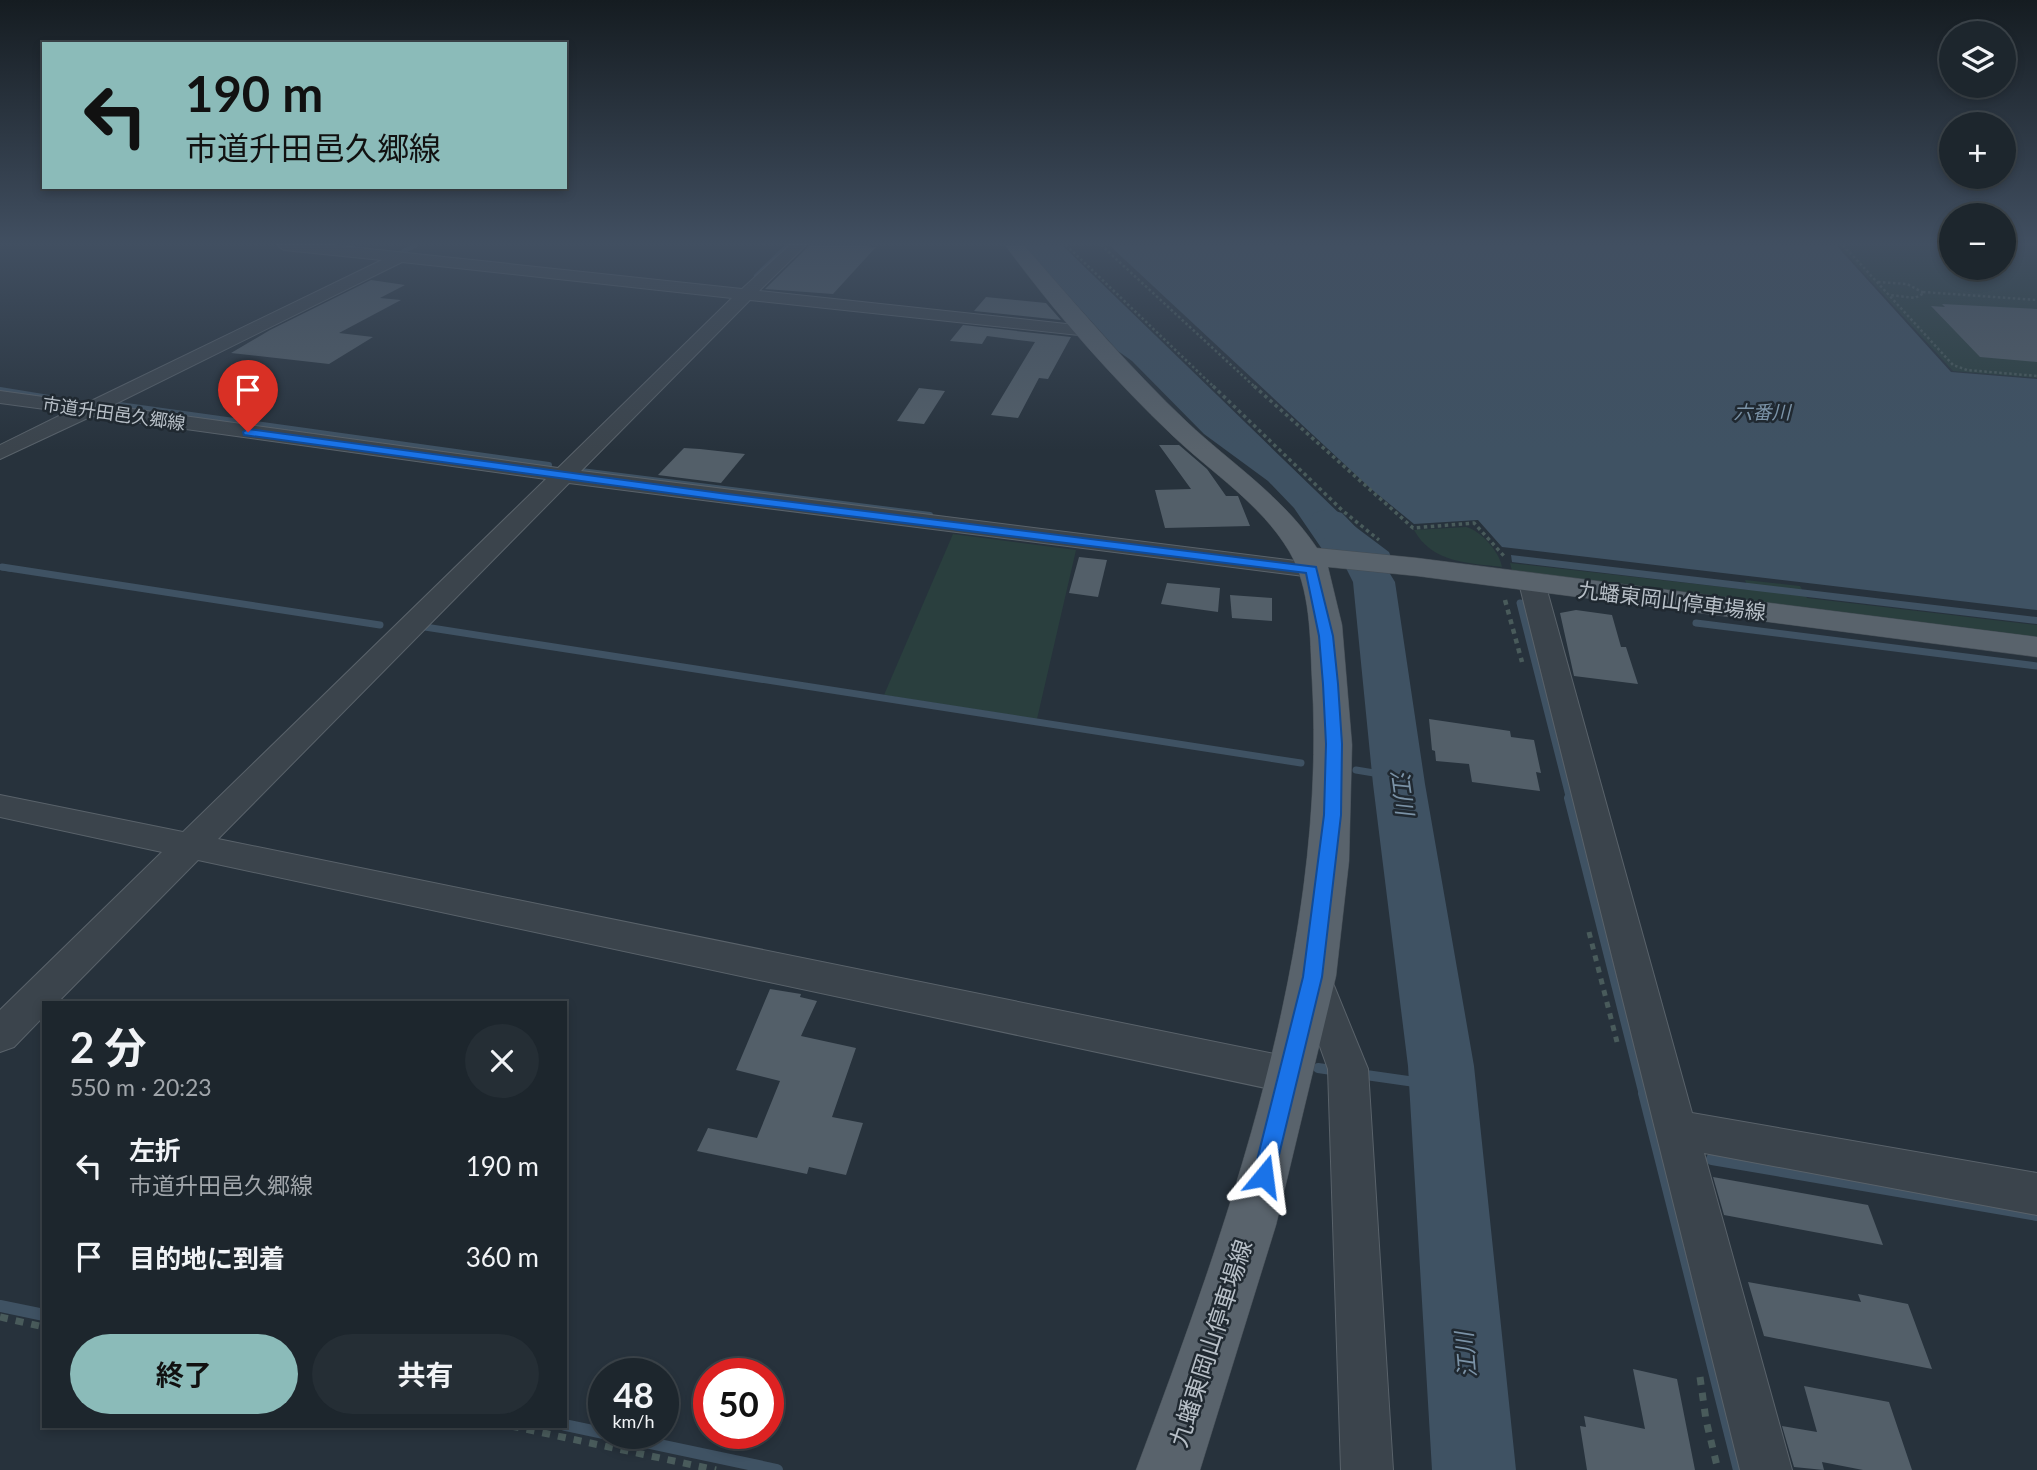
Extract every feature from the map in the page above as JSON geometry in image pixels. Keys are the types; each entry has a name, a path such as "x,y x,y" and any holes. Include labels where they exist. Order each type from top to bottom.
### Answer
{"main road":[{"name":"九蟠東岡山停車場線","path":"1073,314 1180,430 1268,503 1316,562 1326,636 1334,744 1332,815 1312,977 1271,1152 1213,1344 1168,1470"},
{"name":"九蟠東岡山停車場線","path":"1316,562 1407,566 2037,647"}],"street":[{"path":"0,453 80,409 278,314"},
{"path":"0,1035 182,844 721,314"},
{"path":"914,314 1088,331"},
{"name":"市道升田邑久郷線","path":"0,397 558,474 1316,562"},
{"path":"1521,581 1676,1129 1766,1470"},
{"path":"0,806 1289,1075"},
{"path":"1312,977 1348,1069 1367,1470"},
{"path":"1676,1129 2037,1194"}],"path":[{"path":"1137,314 1343,511 1407,566"},
{"path":"1174,314 1338,464 1413,528 1474,523 1506,557 1521,581"},
{"path":"1905,314 1953,365 1967,370 2037,376"},
{"path":"0,1317 42,1327"},
{"path":"520,1428 716,1470"}],"green space":[{"path":"1901,314 2037,314 2037,378 1953,371"},
{"path":"1466,527 1488,542 1498,555 1502,567 1464,562 1441,555 1422,541 1414,530"},
{"path":"953,534 1076,550 1037,719 884,695"},
{"path":"1510,563 1749,590 1745,580 1800,586 1807,598 2037,625 2037,639 1513,575"}],"water":[{"path":"1084,314 1133,314 1345,519 1389,552 1391,557 1322,549 1294,508 1268,481 1204,434 1132,361 1118,351"},
{"name":"六番川","path":"1183,314 1898,314 1951,372 2037,379 2037,610 1502,547 1478,520 1414,524 1370,488"},
{"path":"1511,555 2037,617 2037,624 1512,562"}],"building":[{"path":"303,314 375,314 339,333 373,337 329,364 231,353"},
{"path":"999,314 1055,314 1061,320"},
{"path":"1938,314 2037,314 2037,362 1980,357"},
{"path":"963,325 1071,337 1048,379 1039,378 1018,418 991,415 1035,342 987,336 982,344 950,341"},
{"path":"919,388 945,391 924,424 897,421"},
{"path":"1159,445 1179,445 1207,469 1226,496 1238,496 1250,526 1165,528 1155,490 1191,489"},
{"path":"684,448 745,454 721,483 658,475"},
{"path":"1079,557 1107,560 1098,597 1069,593"},
{"path":"1167,583 1220,588 1218,612 1161,604"},
{"path":"1230,595 1272,598 1272,621 1232,618"},
{"path":"1576,610 1612,615 1621,647 1626,647 1638,684 1574,676 1560,613"},
{"path":"1429,719 1510,731 1511,737 1534,740 1541,773 1536,772 1540,791 1472,782 1469,764 1436,761 1435,751 1432,750"},
{"path":"770,989 801,994 800,997 817,1001 801,1036 856,1048 832,1117 863,1123 846,1175 809,1167 807,1174 697,1151 708,1128 757,1138 780,1081 736,1070"},
{"path":"1713,1177 1868,1205 1883,1245 1724,1215"},
{"path":"1748,1282 1861,1302 1858,1294 1908,1304 1932,1369 1764,1336"},
{"path":"1633,1369 1677,1379 1695,1470 1587,1470 1580,1426 1586,1427 1584,1416 1645,1429"},
{"path":"1804,1386 1889,1402 1912,1470 1863,1470 1822,1462 1824,1470 1794,1467 1782,1426 1817,1432"}],"waterway":[{"path":"0,390 49,398"},
{"path":"112,404 549,465"},
{"path":"573,470 930,515"},
{"name":"江川","path":"1328,521 1357,551 1374,582 1399,784 1441,1066 1474,1470"},
{"path":"0,567 13,569"},
{"path":"2,567 380,625"},
{"path":"1531,605 1520,603 1570,800"},
{"path":"1696,623 2037,666"},
{"path":"425,627 1301,763"},
{"path":"1356,770 1398,777"},
{"path":"1569,798 1644,1095"},
{"path":"1318,1068 1332,1070"},
{"path":"1366,1075 1443,1086"},
{"path":"1644,1093 1739,1470"},
{"path":"1712,1159 2037,1215"},
{"path":"0,1306 42,1315"},
{"path":"567,1425 777,1470"}],"route":[{"path":"248,432 720,496 1312,570 1326,636 1331,684 1334,744 1332,815 1312,977 1264,1176"}]}
